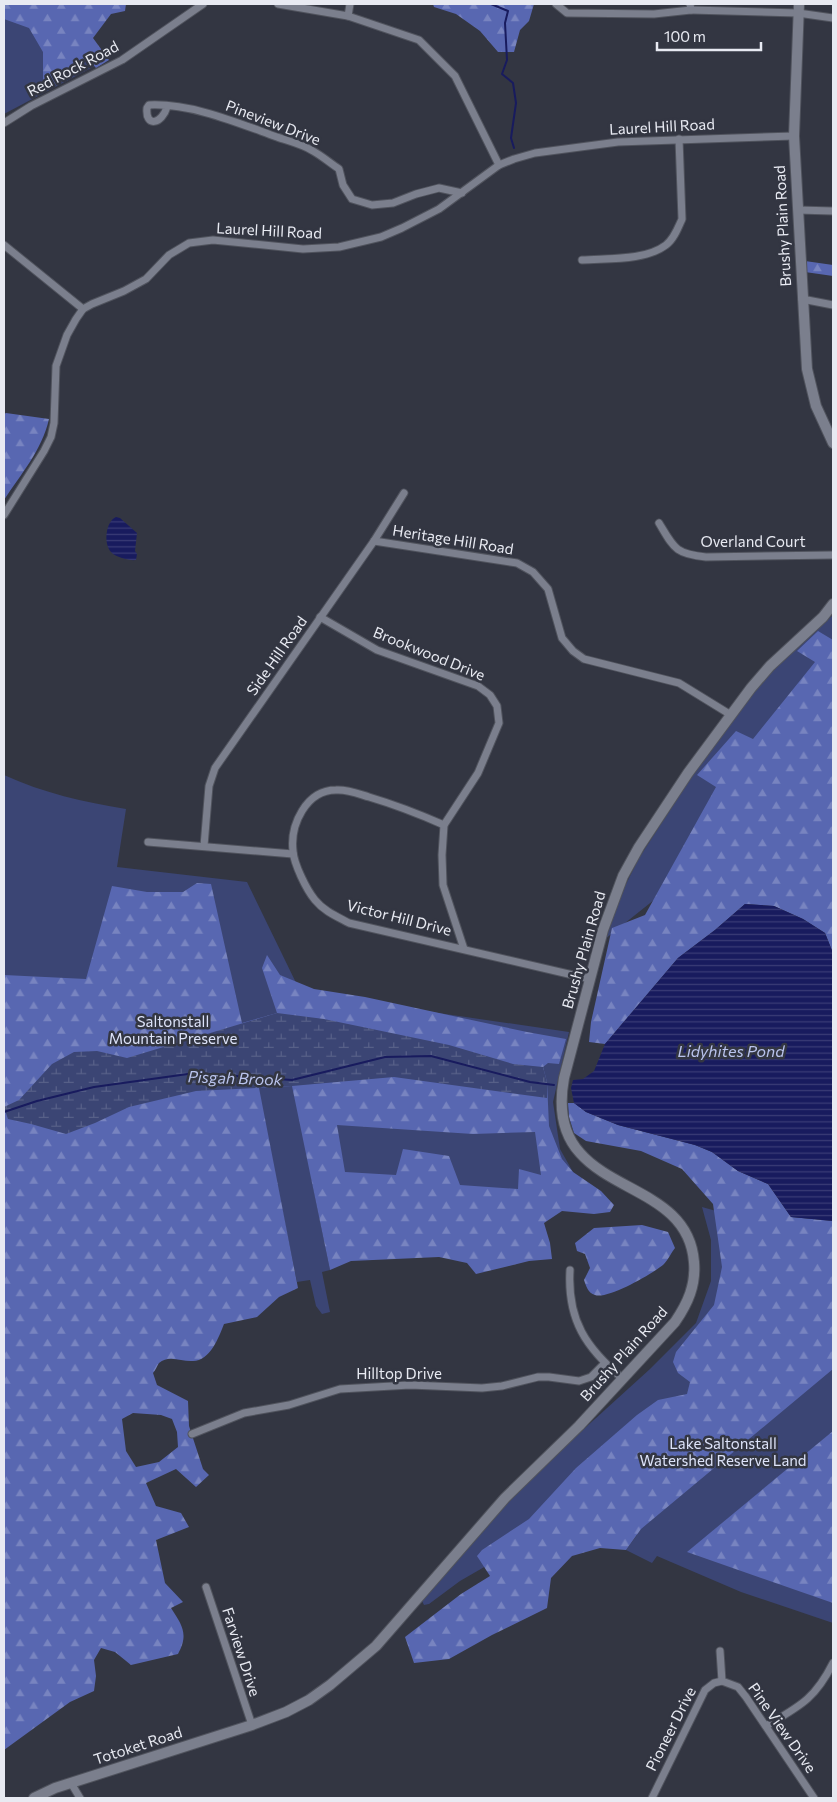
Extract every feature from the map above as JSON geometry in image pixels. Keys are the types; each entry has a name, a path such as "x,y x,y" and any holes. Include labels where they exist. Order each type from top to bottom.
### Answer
{"main road":[{"name":"Brushy Plain Road","path":"798,8 794,136 807,369 816,406 833,443"},
{"name":"Brushy Plain Road","path":"252,1725 286,1712 309,1700 370,1651 400,1620 492,1512 579,1426 675,1322 682,1312 694,1283 694,1255 682,1227 667,1210 588,1162 579,1153 566,1132 561,1109 562,1090 603,930 625,873 671,798 731,715 770,666 824,617 833,604"},
{"name":"Totoket Road","path":"34,1798 71,1783 252,1725"}],"street":[{"name":"Red Rock Road","path":"4,122 122,60 203,4"},
{"path":"278,4 348,16 419,40 455,76 499,165"},
{"path":"348,16 350,4"},
{"path":"556,4 567,13 654,14 691,7 798,8 833,18"},
{"name":"Pineview Drive","path":"167,107 220,116 312,150 339,169 343,185 352,199 372,205 392,203 439,188 462,193"},
{"name":"Laurel Hill Road","path":"4,514 51,437 54,423 56,366 67,334 76,319 84,309 146,279 169,255 189,243 213,240 303,249 339,247 381,237 402,228 439,209 499,165 535,153 618,142 794,136"},
{"path":"582,260 642,256 656,252 668,244 682,219 679,139"},
{"path":"798,210 833,210"},
{"path":"4,246 84,309"},
{"path":"802,299 833,305"},
{"name":"Side Hill Road","path":"204,846 208,786 215,768 374,541 404,493"},
{"name":"Overland Court","path":"659,523 678,550 688,556 833,555"},
{"name":"Heritage Hill Road","path":"374,541 517,563 533,572 548,589 562,638 573,651 584,659 679,683 731,715"},
{"name":"Brookwood Drive","path":"320,617 377,650 478,686 490,695 497,706 499,723 478,773 444,825"},
{"name":"Victor Hill Drive","path":"444,825 406,808 356,793 335,790 321,794 307,802 297,822 292,840 293,854 314,900 327,912 349,922 464,949"},
{"path":"444,825 442,885 464,949 590,979"},
{"path":"148,842 293,854"},
{"path":"570,1270 570,1294 576,1322 590,1346 604,1363 623,1379"},
{"name":"Hilltop Drive","path":"192,1434 244,1413 289,1405 340,1389 410,1385 482,1388 502,1386 538,1377 579,1381 591,1377 604,1363"},
{"name":"Farview Drive","path":"206,1587 252,1725"},
{"path":"720,1651 722,1681"},
{"path":"766,1726 814,1694 823,1683 833,1663"},
{"name":"Pine View Drive","path":"722,1681 738,1687 814,1798"},
{"name":"Pioneer Drive","path":"652,1798 704,1690 714,1683 722,1681"},
{"path":"71,1783 80,1798"}],"green space":[{"path":"4,4 91,39 108,59 4,114"},
{"path":"4,4 126,4 125,11 111,14 93,38 109,60 96,68 88,59 62,71 66,79 46,89 43,83 43,52 29,28 4,19"},
{"path":"433,4 534,4 529,21 520,30 514,52 498,52 480,31 456,14 434,7"},
{"path":"805,261 833,265 833,276 805,272"},
{"path":"4,414 49,419 36,451 4,500"},
{"path":"833,615 833,884 733,837 605,939 620,896 639,858 705,756 764,679"},
{"path":"818,631 833,640 833,953 825,933 803,919 774,906 745,904 678,958 605,1044 589,1042 591,1022 612,928 645,915 716,787 697,775 736,731 753,739 815,662 797,651"},
{"name":"Saltonstall Mountain Preserve","path":"4,775 64,796 126,809 117,867 247,882 301,993 569,1032 553,1102 560,1149 595,1211 311,1177 330,1270 322,1272 330,1312 322,1314 316,1306 310,1280 297,1282 275,1174 4,1218"},
{"path":"197,883 211,884 242,1023 277,1013 262,968 267,955 280,975 314,989 365,997 566,1039 559,1064 548,1063 543,1067 547,1082 549,1126 562,1159 573,1172 601,1191 614,1205 610,1212 594,1214 562,1211 544,1223 550,1243 552,1259 529,1261 476,1274 467,1263 439,1257 351,1261 330,1270 292,1086 259,1088 298,1288 279,1297 257,1317 224,1324 209,1353 199,1360 163,1360 153,1373 157,1385 188,1401 189,1426 203,1469 209,1475 196,1487 176,1469 146,1483 156,1506 181,1513 189,1527 156,1540 165,1583 183,1602 171,1608 183,1630 184,1635 181,1647 178,1654 131,1665 115,1652 101,1648 94,1660 96,1676 94,1691 70,1702 4,1750 4,975 86,979 112,886 147,892 183,892","holes":["337,1125 473,1134 535,1132 541,1175 519,1169 518,1189 460,1185 449,1156 403,1149 396,1175 345,1172","133,1413 161,1415 172,1419 177,1432 178,1447 159,1462 136,1467 126,1451 122,1419"]},
{"path":"277,1013 324,1019 449,1045 513,1064 543,1067 547,1082 547,1098 394,1077 292,1086 196,1091 129,1107 66,1134 8,1119 4,1107 19,1100 52,1064 74,1052 97,1051 127,1058"},
{"path":"568,1103 574,1103 586,1112 618,1125 695,1145 712,1152 738,1171 768,1184 791,1217 833,1221 833,1369 641,1529 626,1550 600,1548 572,1556 551,1578 547,1608 449,1659 414,1663 405,1637 461,1594 490,1576 477,1556 482,1550 529,1519 576,1468 637,1415 658,1400 687,1394 690,1382 678,1373 673,1362 676,1352 714,1305 722,1267 713,1204 682,1169 641,1151 586,1141 574,1133 569,1117"},
{"name":"Lake Saltonstall Watershed Reserve Land","path":"702,1207 833,1244 833,1623 741,1592 657,1556 652,1563 626,1550 637,1535 486,1566 460,1581 429,1604 424,1605 422,1601 485,1525 563,1448 650,1369 696,1323 711,1281 711,1240"},
{"path":"642,1225 668,1232 675,1248 665,1262 651,1273 619,1290 601,1295 591,1293 584,1280 590,1268 585,1254 577,1251 575,1243 594,1228"},
{"path":"833,1431 833,1603 687,1552"}],"water":[{"path":"116,517 120,518 137,533 136,560 119,557 113,554 109,548 106,538 108,527"},
{"name":"Lidyhites Pond","path":"745,904 774,906 803,919 825,933 833,953 833,1221 791,1217 768,1184 738,1171 712,1152 695,1145 618,1125 586,1112 574,1103 571,1088 573,1080 583,1079 594,1071 605,1044 678,958"}],"waterway":[{"path":"491,4 508,11 505,23 507,60 502,74 513,83 516,103 511,138 514,148"},
{"name":"Pisgah Brook","path":"4,1112 37,1101 94,1087 195,1073 292,1080 385,1057 431,1056 530,1082 554,1085"}]}
